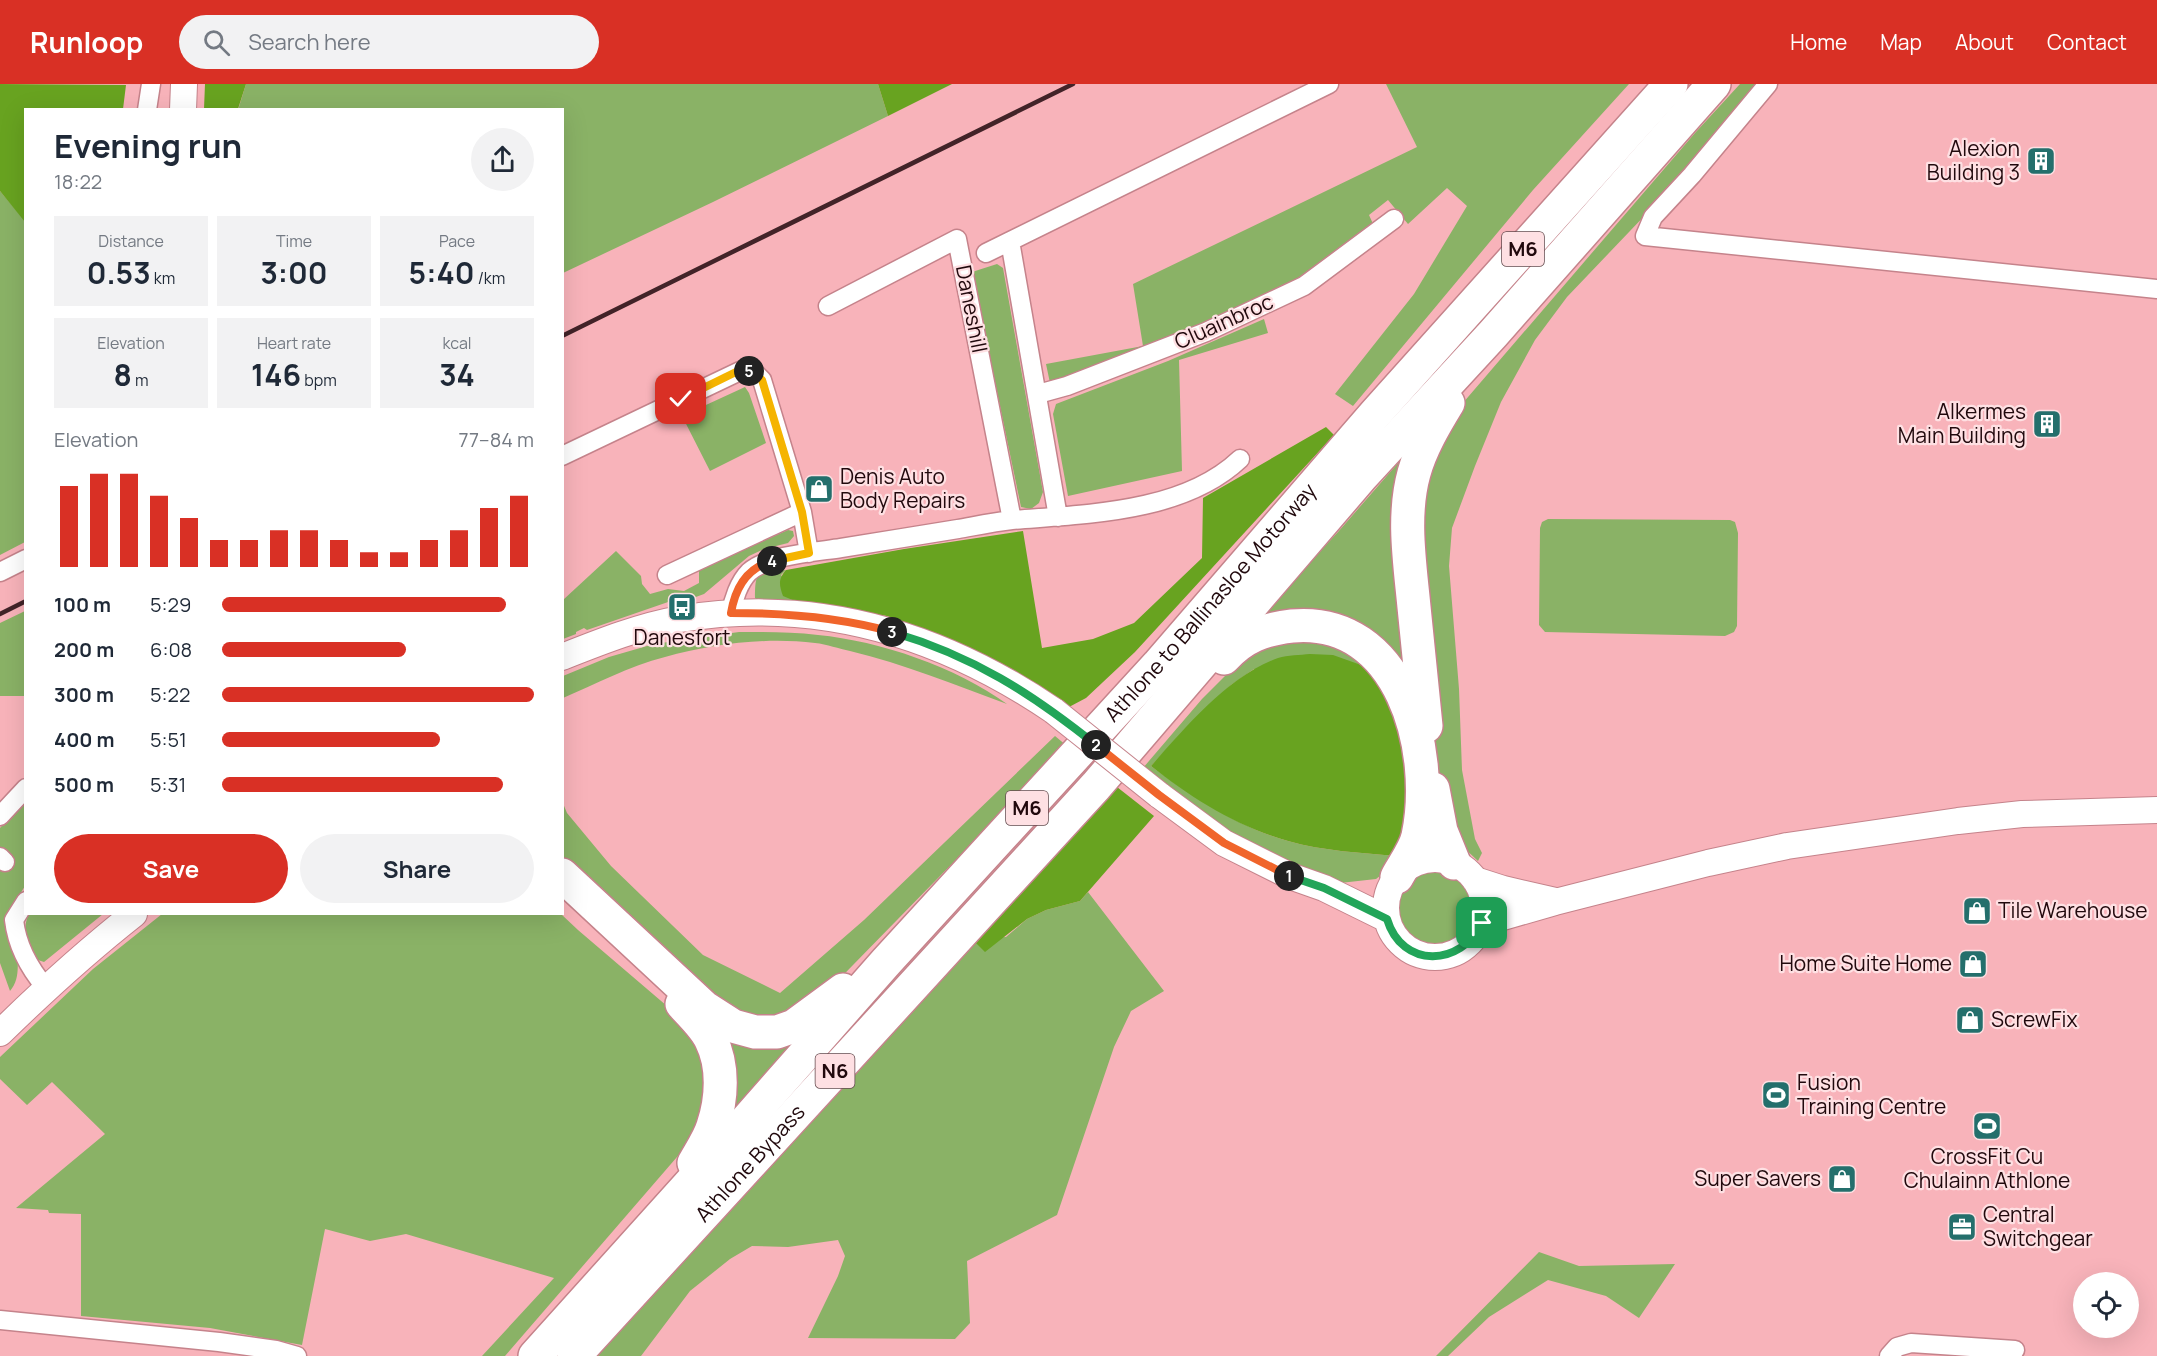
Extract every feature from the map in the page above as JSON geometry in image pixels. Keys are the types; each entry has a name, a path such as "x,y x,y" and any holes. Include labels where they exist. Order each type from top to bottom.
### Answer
{"highway":[{"name":"Athlone to Ballinasloe Motorway","path":"675,1200 886,962 1158,665 1383,406 1671,84"},
{"name":"Athlone to Ballinasloe Motorway","path":"1096,786 1362,476 1493,334 1714,84"},
{"path":"1465,872 1441,831 1430,766 1411,578 1409,494 1420,455 1431,430 1493,334"},
{"path":"1096,786 1155,740 1231,650 1250,635 1263,630 1314,624 1340,631 1364,644 1396,681 1409,708 1417,735 1422,807 1417,839 1394,880"},
{"name":"Athlone Bypass","path":"574,1356 1096,786"},
{"path":"564,876 705,1008 732,1026 755,1032 777,1032 794,1026 886,962"},
{"path":"564,887 676,997 711,1038 718,1058 719,1098 713,1128 675,1200"},
{"name":"Athlone Bypass","path":"535,1356 675,1200"}],"main road":[{"path":"183,108 184,84"},
{"path":"564,656 668,622 731,613 782,613 833,618 908,637 950,652 991,672 1054,711 1159,795 1224,843 1290,876 1324,888 1387,919"},
{"path":"1482,923 1708,863 1810,843 2022,814 2157,810"},
{"path":"1465,872 1483,896 1482,923 1470,942 1456,952 1435,957 1407,949 1393,934 1387,919 1387,895 1394,880 1407,868 1425,860 1435,859 1465,872 1503,889 1555,902"},
{"path":"1324,888 1357,890 1394,880"},
{"path":"0,1033 46,988 99,941 133,915"}],"street":[{"path":"147,108 152,84"},
{"path":"986,253 1329,84"},
{"path":"1768,84 1689,178 1653,216 1645,236 2157,289"},
{"name":"Cluainbroc","path":"1038,393 1067,386 1206,332 1304,286 1394,219"},
{"name":"Daneshill","path":"828,306 957,239 1012,520"},
{"path":"1010,241 1058,517"},
{"path":"564,455 740,370 753,371 762,380 802,512 809,553"},
{"path":"731,613 735,597 743,581 752,570 766,562 1012,520 1111,511 1149,504 1182,494 1212,480 1230,469 1240,459"},
{"path":"667,575 802,512"},
{"path":"0,572 24,561"},
{"path":"0,816 24,790"},
{"path":"24,904 14,920 16,938 33,973 46,988"},
{"path":"0,1320 219,1342 276,1350 297,1356"},
{"path":"1889,1356 1897,1347 1904,1344 1932,1350 2015,1350"}],"green space":[{"path":"0,84 126,85 123,108 24,108 24,221 0,191"},
{"path":"205,84 246,84 238,108 204,108"},
{"path":"246,84 878,84 888,116 564,273 564,108 239,108"},
{"path":"878,84 952,84 888,116"},
{"path":"1386,84 1629,84 1533,190 1353,406 1335,394 1414,294 1467,206 1447,188 1408,224 1388,200 1369,215 1374,226 1303,280 1226,318 1050,383 1046,364 1143,346 1133,284 1417,147"},
{"path":"1740,84 1758,84 1650,210 1567,297 1535,340 1501,402 1452,528 1449,566 1459,689 1462,770 1475,839 1482,853 1478,861 1462,846 1440,800 1421,586 1421,484 1450,418 1695,133"},
{"path":"0,191 24,220 24,543 0,555"},
{"path":"997,264 1003,268 1043,492 1039,503 1031,509 1021,507 972,272"},
{"path":"1264,319 1268,333 1179,360 1182,471 1068,496 1053,414 1056,404 1168,361"},
{"path":"745,387 766,443 710,471 682,416"},
{"path":"1326,427 1334,435 1135,652 1086,698 1069,707 1012,671 913,625 887,616 800,603 783,596 780,579 786,570 1023,531 1042,648 1093,639 1134,623 1202,558 1203,498"},
{"path":"1412,447 1416,687 1376,644 1246,631 1338,532"},
{"path":"1548,519 1730,520 1735,522 1738,533 1737,626 1734,632 1725,636 1545,632 1539,625 1540,528 1542,522"},
{"path":"788,530 793,531 794,536 788,543 764,549 749,556 704,594 671,601 587,630 584,628 564,639 564,599 616,551 641,576 642,584 650,594 668,589 684,591 699,583 699,570"},
{"path":"786,570 781,575 800,603 758,601 755,598 756,581 760,574"},
{"path":"24,611 24,696 0,696 0,623"},
{"path":"739,632 788,633 842,638 892,650 941,667 965,678 1007,704 870,656 796,641 758,641 701,648 626,670 564,698 564,676 609,657 654,644"},
{"path":"1289,639 1332,642 1382,673 1254,669 1231,685 1185,729 1151,766 1217,810 1269,835 1315,847 1398,856 1390,868 1376,879 1340,883 1242,844 1143,768 1202,699 1251,651"},
{"path":"1310,654 1333,655 1361,665 1376,677 1395,699 1412,797 1398,856 1315,847 1269,835 1233,820 1182,789 1151,766 1208,704 1242,677 1278,658"},
{"path":"1055,736 1067,746 809,1010 776,1022 731,1009 564,867 564,806 567,813 611,866 703,955 780,993 864,920"},
{"path":"1117,787 1154,816 1080,901 1046,910 1027,919 985,952 972,939"},
{"path":"24,800 24,888 15,914 18,970 16,981 10,991 0,963 0,867 9,860 0,848 0,828"},
{"path":"1437,868 1452,871 1465,880 1474,893 1477,908 1474,923 1465,936 1452,945 1437,948 1422,945 1409,936 1400,923 1397,908 1400,893 1409,880 1422,871"},
{"path":"1088,892 1164,991 1131,1011 1114,1047 1057,1215 967,1261 970,1323 955,1339 808,1338 838,1276 845,1256 838,1240 788,1247 752,1246 730,1259 690,1291 641,1356 597,1356 972,939 1006,937 1027,919 1046,910 1080,901"},
{"path":"29,915 102,915 44,962 38,960 28,944 25,932"},
{"path":"161,915 562,915 681,1018 698,1037 712,1089 696,1135 505,1356 482,1356 554,1278 406,1234 370,1241 325,1229 302,1345 210,1328 81,1316 81,1214 49,1213 48,1210 16,1208 105,1134 52,1082 27,1105 0,1079 0,1057 93,969"},
{"path":"728,1032 805,1036 729,1132"},
{"path":"1539,1252 1579,1266 1675,1264 1639,1318 1606,1296 1548,1280 1489,1317 1448,1356 1436,1356"}],"railway":[{"path":"564,335 1073,84"},
{"path":"0,614 24,602"}],"place":[{"name":"Alexion Building 3","path":"2041,161"},
{"name":"Alkermes Main Building","path":"2047,424"},
{"name":"Denis Auto Body Repairs","path":"819,489"},
{"name":"Danesfort","path":"682,607"},
{"name":"Tile Warehouse","path":"1977,911"},
{"name":"Home Suite Home","path":"1973,964"},
{"name":"ScrewFix","path":"1970,1020"},
{"name":"Fusion Training Centre","path":"1776,1095"},
{"name":"CrossFit Cu Chulainn Athlone","path":"1987,1126"},
{"name":"Super Savers","path":"1842,1179"},
{"name":"Central Switchgear","path":"1962,1227"}],"route":[{"path":"681,399 740,370 753,371 762,380 802,512 809,553 766,562 747,573 735,597 731,613 782,613 833,618 875,627 950,652 991,672 1054,711 1159,795 1224,843 1290,876 1324,888 1387,919 1393,934 1400,943 1415,953 1435,957 1456,952 1470,942 1482,923"}]}
